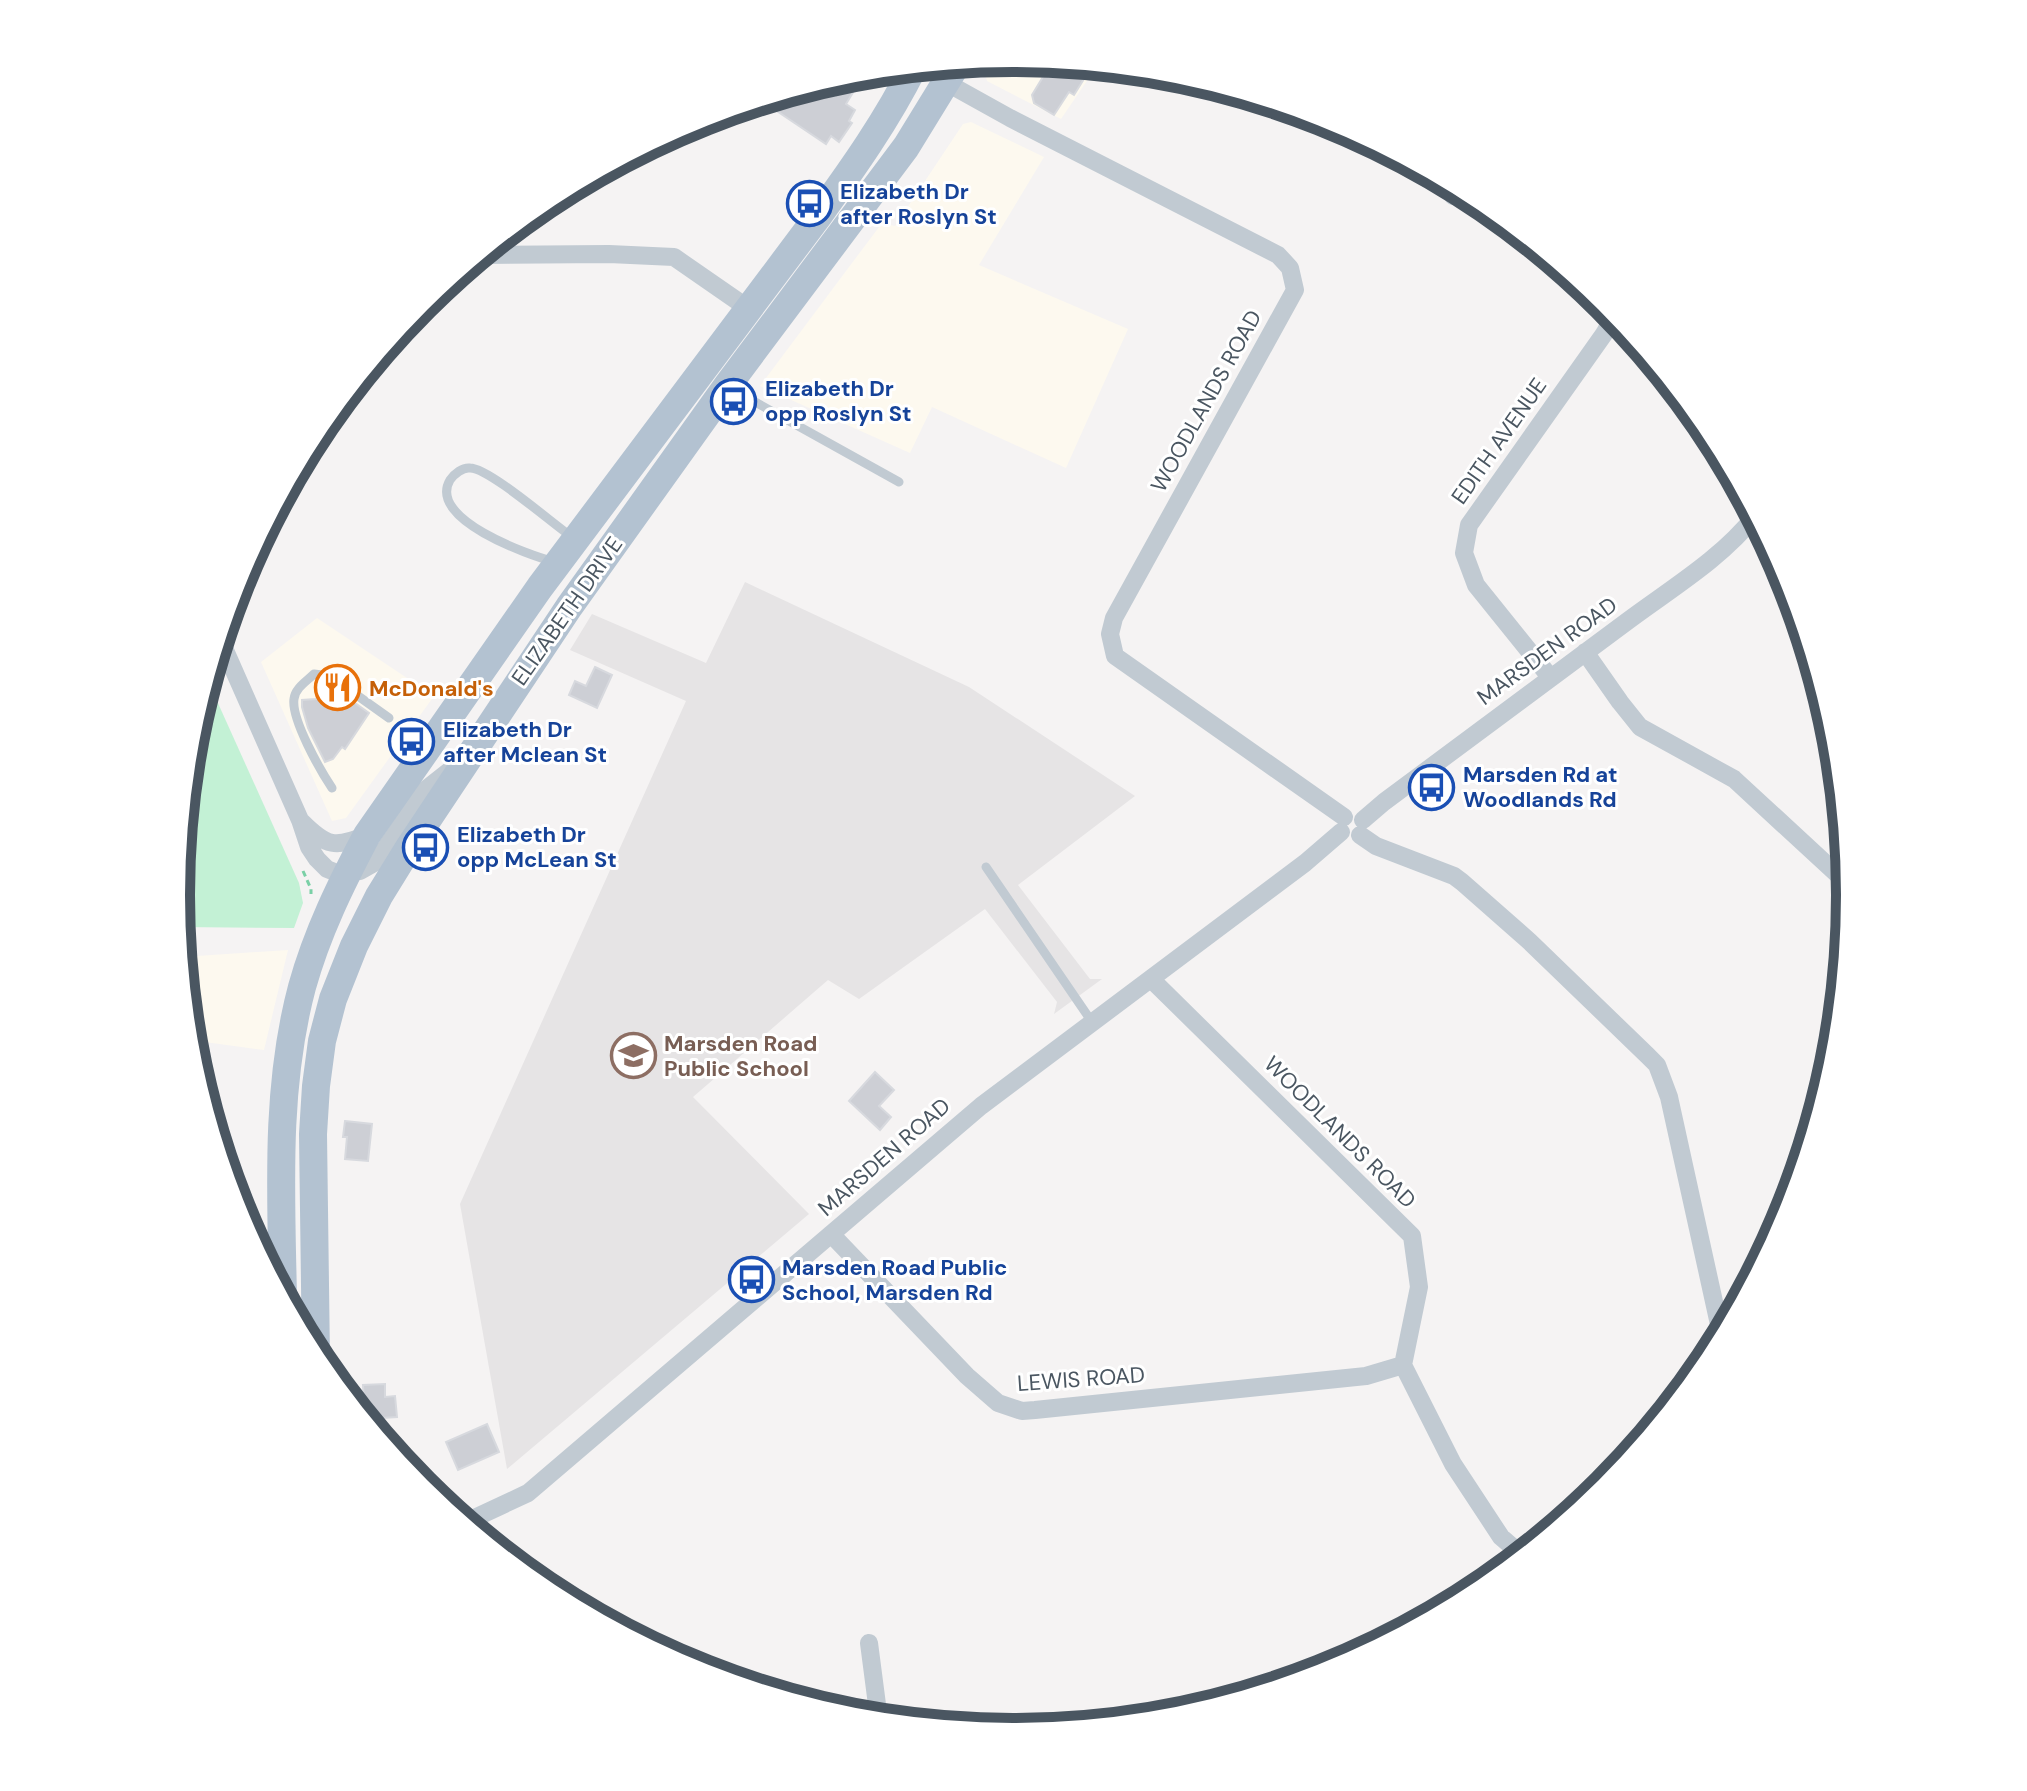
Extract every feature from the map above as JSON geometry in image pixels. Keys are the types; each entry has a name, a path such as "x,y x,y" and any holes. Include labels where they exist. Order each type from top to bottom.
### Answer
{"main road":[{"name":"ELIZABETH DRIVE","path":"316,1332 313,1134 316,1086 322,1041 333,999 354,946 408,849 569,607 727,386 906,147 952,75"},
{"name":"ELIZABETH DRIVE","path":"283,1274 282,1131 292,1030 315,948 347,872 367,835 558,563 857,162 906,79"}],"street":[{"name":"WOODLANDS ROAD","path":"953,75 1010,118 1278,255 1290,268 1295,290 1114,618 1110,634 1115,656 1376,846 1454,876 1462,882 1529,941 1657,1065 1669,1097 1718,1321"},
{"path":"496,255 674,257 749,309"},
{"name":"EDITH AVENUE","path":"1550,677 1476,585 1464,553 1469,525 1608,326"},
{"name":"MARSDEN ROAD","path":"475,1518 528,1493 981,1106 1712,558 1749,524"},
{"path":"1585,652 1640,727 1734,779 1836,873"},
{"path":"227,654 309,847 327,869 337,873 360,871 376,862 425,790 468,756"},
{"path":"300,820 313,833 333,844 367,835"},
{"name":"WOODLANDS ROAD","path":"1151,979 1412,1236 1419,1287 1403,1365"},
{"name":"LEWIS ROAD","path":"831,1234 967,1376 998,1403 1011,1409 1035,1410 1366,1376 1403,1365"},
{"path":"1403,1365 1453,1464 1501,1537 1515,1549"},
{"path":"869,1643 877,1707"}],"lane":[{"path":"727,386 899,482"},
{"path":"558,563 491,537 453,512 446,497 449,481 459,471 471,467 488,474 576,540"},
{"path":"332,788 296,718 293,700 297,690 314,674 330,676 389,718"},
{"path":"986,867 1092,1022"}],"shaded area":[{"path":"985,73 1090,76 1061,119 987,81"},
{"path":"971,122 1044,157 979,265 1128,329 1066,468 932,407 910,453 760,386 882,223 895,226 963,124"},
{"name":"Marsden Road Public School","path":"745,582 969,687 1135,796 1018,885 1090,979 1102,979 1054,1014 1057,1002 985,909 859,999 828,980 693,1097 809,1214 507,1469 460,1204 686,701 570,650 592,614 706,663"},
{"path":"317,618 434,696 346,818 332,821 261,662"},
{"path":"288,950 264,1050 204,1042 193,956"}],"green space":[{"path":"215,696 299,883 303,903 294,928 191,927 192,842 197,788"}],"building":[{"path":"1045,73 1086,76 1074,95 1069,92 1054,115 1034,103 1032,95"},
{"path":"856,87 846,104 855,110 849,121 852,123 839,142 831,136 826,144 773,108 832,93 835,96 838,91"},
{"path":"595,667 612,675 597,708 569,695 575,681 586,686"},
{"path":"327,683 369,713 345,749 342,747 333,759 325,762 308,728 302,700 316,699"},
{"path":"875,1072 894,1090 879,1106 891,1117 880,1130 849,1101"},
{"path":"345,1121 372,1124 368,1161 345,1159"},
{"path":"385,1384 385,1397 395,1396 397,1417 378,1418 364,1402 363,1385"},
{"path":"487,1424 499,1452 458,1470 446,1442"}],"place":[{"name":"Elizabeth Dr after Roslyn St","path":"809,204"},
{"name":"Elizabeth Dr opp Roslyn St","path":"734,401"},
{"name":"McDonald's","path":"338,688"},
{"name":"Elizabeth Dr after Mclean St","path":"412,742"},
{"name":"Marsden Rd at Woodlands Rd","path":"1432,787"},
{"name":"Elizabeth Dr opp McLean St","path":"426,847"},
{"name":"Marsden Road Public School","path":"633,1056"},
{"name":"Marsden Road Public School, Marsden Rd","path":"751,1280"}]}
